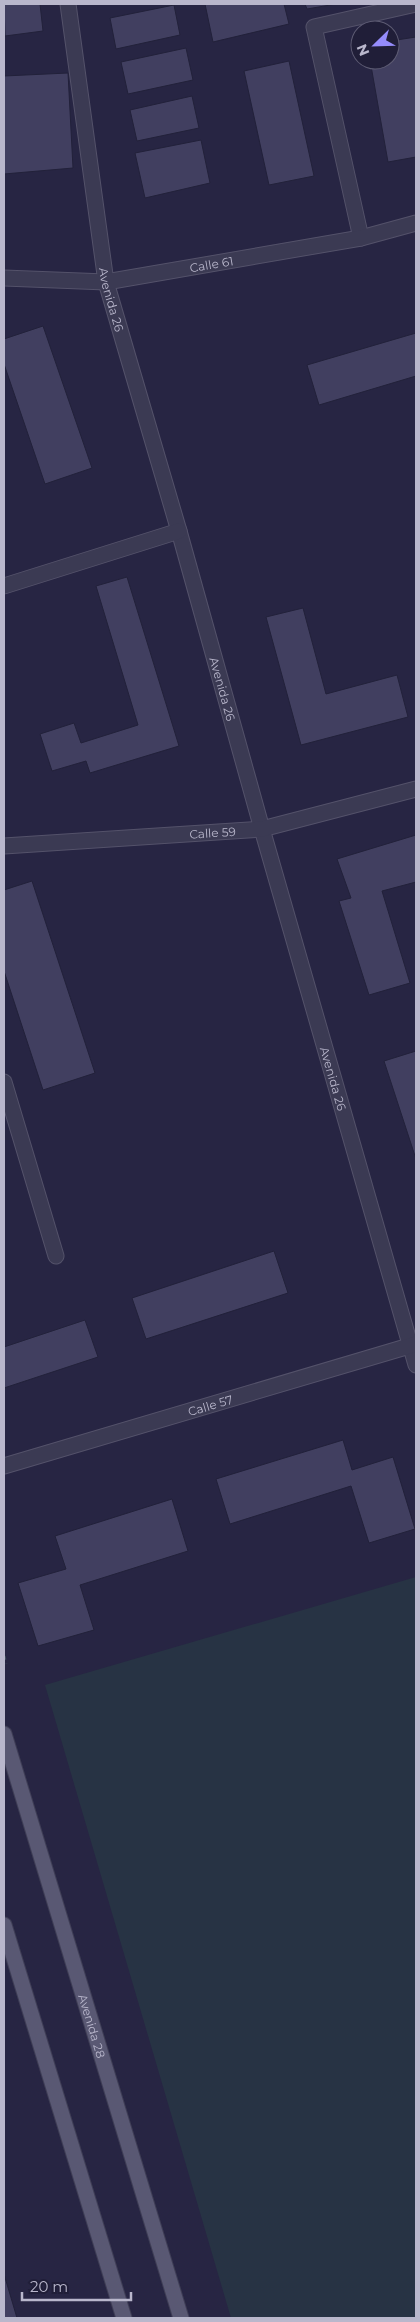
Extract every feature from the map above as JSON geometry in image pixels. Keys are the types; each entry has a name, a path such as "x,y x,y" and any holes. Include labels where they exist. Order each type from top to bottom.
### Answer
{"main road":[{"name":"Avenida 28","path":"4,1734 181,2318"},
{"path":"4,1925 124,2318"}],"street":[{"name":"Avenida 26","path":"68,4 106,282 179,531 262,829 413,1345 416,1365"},
{"path":"361,238 314,28 416,4"},
{"name":"Calle 61","path":"4,278 106,282 361,238 416,223"},
{"path":"4,586 179,531"},
{"name":"Calle 59","path":"4,846 262,829 416,790"},
{"path":"4,1082 56,1256"},
{"name":"Calle 57","path":"4,1466 413,1345"}],"path":[{"path":"4,1656 6,1664"}],"shaded area":[{"path":"416,1577 416,2318 231,2318 45,1685"}],"building":[{"path":"4,4 40,4 43,31 5,36"},
{"path":"205,4 284,4 289,24 213,42"},
{"path":"305,4 336,4 307,9"},
{"path":"174,5 180,35 116,49 110,18"},
{"path":"416,37 416,157 388,162 372,70 400,70 400,39"},
{"path":"186,48 193,80 128,94 121,62"},
{"path":"289,61 314,176 269,185 244,71"},
{"path":"68,73 73,168 4,174 4,76"},
{"path":"192,96 199,128 137,141 130,110"},
{"path":"201,140 210,183 145,198 135,153"},
{"path":"43,326 92,468 45,484 4,364 4,339"},
{"path":"416,333 416,376 319,405 307,365"},
{"path":"127,577 179,746 90,773 86,761 52,771 40,734 74,723 81,743 138,725 96,586"},
{"path":"303,608 326,694 397,675 408,717 301,745 266,617"},
{"path":"416,835 416,882 382,891 410,983 369,995 339,901 351,898 337,859"},
{"path":"32,881 95,1073 43,1090 4,971 4,890"},
{"path":"416,1051 416,1159 384,1061"},
{"path":"274,1251 288,1293 146,1339 132,1298"},
{"path":"85,1320 98,1357 4,1388 4,1347"},
{"path":"343,1440 352,1470 393,1457 415,1529 369,1543 351,1486 230,1524 216,1479"},
{"path":"172,1499 188,1551 80,1585 94,1630 38,1646 18,1583 66,1569 55,1536"},
{"path":"4,2274 17,2318 4,2318"}]}
